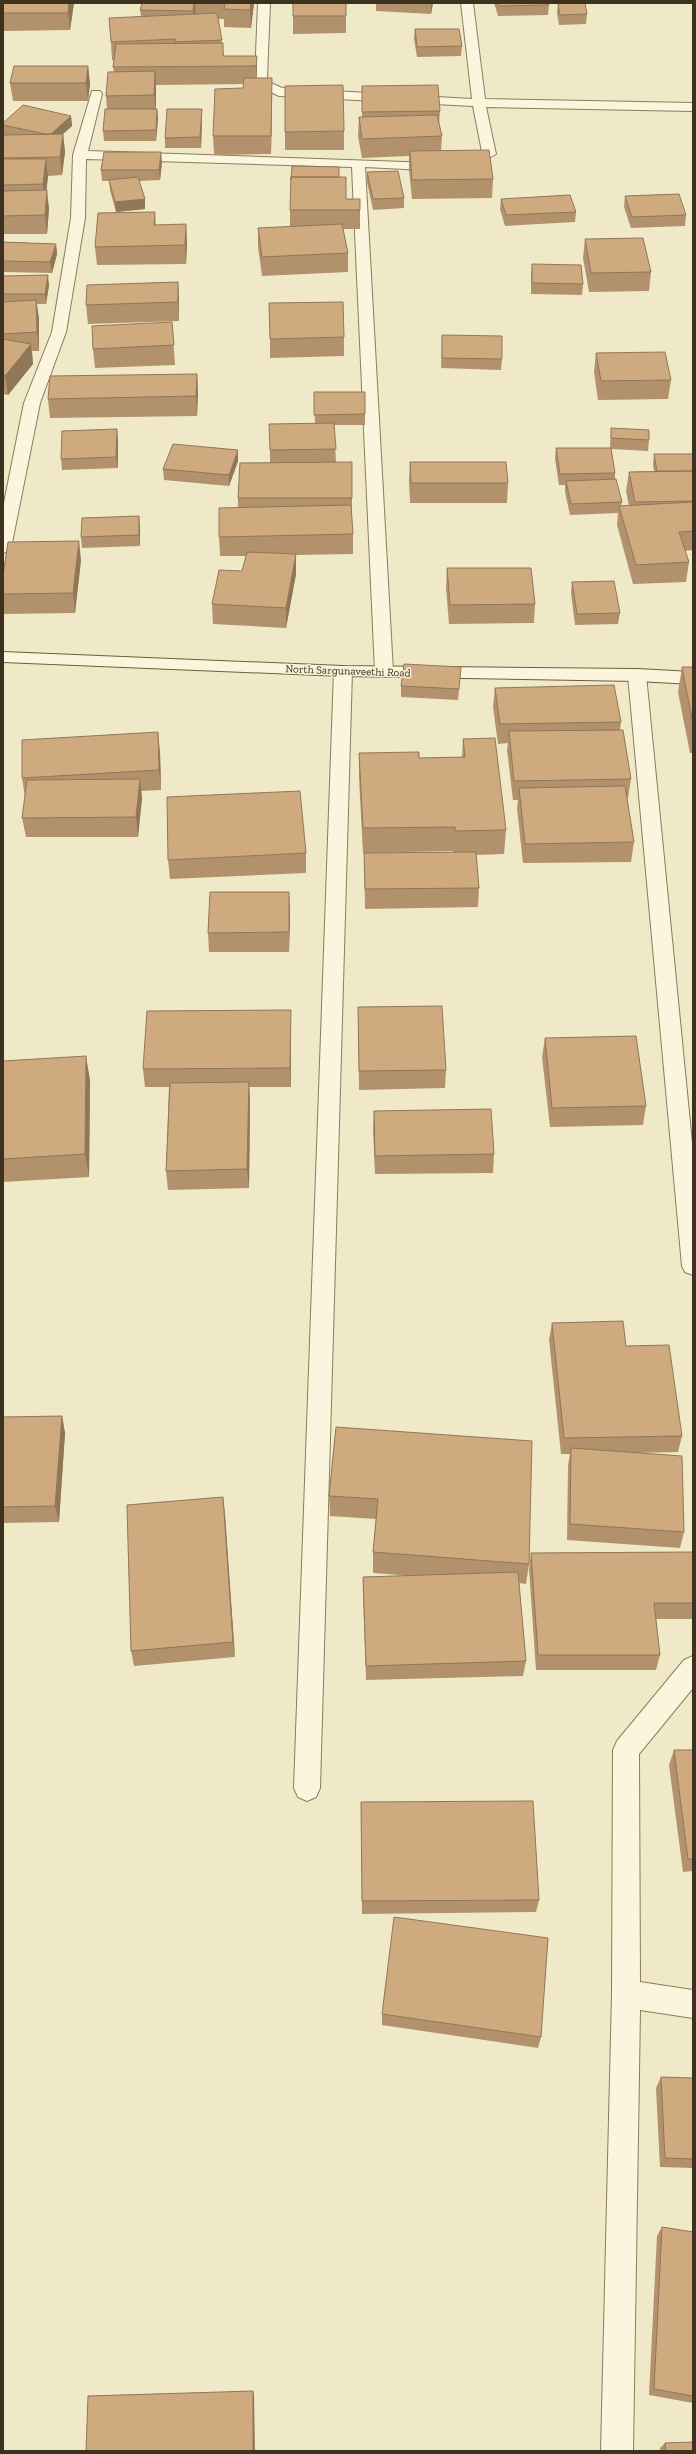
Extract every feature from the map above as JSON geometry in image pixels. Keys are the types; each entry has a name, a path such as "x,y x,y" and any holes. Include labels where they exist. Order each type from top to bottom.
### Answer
{"street":[{"path":"264,3 261,78 270,88 290,93 479,103 693,107"},
{"path":"80,155 358,162 464,168 489,154 479,103 467,3"},
{"path":"3,548 32,403 59,332 78,218 80,155 96,94"},
{"path":"358,162 384,672"},
{"name":"North Sargunaveethi Road","path":"3,657 343,671 637,675 693,678"},
{"path":"307,1788 343,671"},
{"path":"637,675 693,1266"},
{"path":"617,2451 626,1994 626,1750 693,1668"},
{"path":"626,1994 693,2004"}],"building":[{"path":"3,3 69,3 68,13 3,13"},
{"path":"142,3 194,3 193,11 140,10"},
{"path":"225,3 251,3 250,10 224,9"},
{"path":"293,3 346,3 346,16 293,16"},
{"path":"498,3 548,3 549,5 499,6"},
{"path":"558,3 585,3 587,14 560,15"},
{"path":"217,13 222,40 175,42 175,39 111,42 109,18"},
{"path":"415,29 459,29 462,46 417,47"},
{"path":"223,43 223,56 257,56 256,66 113,67 116,44"},
{"path":"14,66 88,66 86,83 10,83"},
{"path":"155,71 154,95 106,96 108,72"},
{"path":"244,78 272,78 271,136 213,136 215,89 243,88"},
{"path":"343,85 344,131 285,132 285,86"},
{"path":"438,85 440,111 362,112 362,86"},
{"path":"23,105 71,116 51,134 3,125 3,123"},
{"path":"105,109 157,109 156,130 103,131"},
{"path":"167,109 202,109 200,137 165,138"},
{"path":"437,115 442,136 362,139 359,117"},
{"path":"63,134 60,157 3,158 3,135"},
{"path":"489,150 493,179 412,180 410,151"},
{"path":"104,152 161,152 159,170 101,170"},
{"path":"3,159 46,159 43,184 3,185"},
{"path":"292,166 339,167 339,177 291,177"},
{"path":"398,171 404,198 373,199 367,172"},
{"path":"138,177 145,199 115,202 109,180"},
{"path":"291,177 346,177 346,199 360,199 360,210 290,210"},
{"path":"47,190 45,215 3,216 3,191"},
{"path":"679,194 686,215 632,217 625,196"},
{"path":"570,195 576,212 506,215 501,199"},
{"path":"155,212 154,225 186,224 185,245 95,247 98,213"},
{"path":"342,224 348,253 262,257 258,228"},
{"path":"643,238 651,272 591,273 585,239"},
{"path":"3,242 56,244 50,262 3,261"},
{"path":"532,264 581,265 583,284 532,283"},
{"path":"48,275 45,294 3,294 3,276"},
{"path":"178,282 178,302 86,305 87,285"},
{"path":"36,300 37,332 3,334 3,302"},
{"path":"343,302 344,337 270,339 269,303"},
{"path":"172,322 174,345 93,349 92,326"},
{"path":"442,335 502,336 502,359 442,358"},
{"path":"3,339 31,344 5,376 3,375"},
{"path":"665,352 671,380 601,381 596,353"},
{"path":"197,374 196,396 48,399 50,376"},
{"path":"314,392 365,392 365,414 314,415"},
{"path":"334,423 336,449 270,450 269,424"},
{"path":"611,428 649,430 649,440 611,438"},
{"path":"117,429 116,457 61,459 62,431"},
{"path":"173,444 238,450 229,475 163,469"},
{"path":"556,448 611,448 615,473 560,474"},
{"path":"654,454 693,454 693,471 657,471"},
{"path":"352,462 352,498 238,498 240,463"},
{"path":"410,462 506,462 508,483 411,483"},
{"path":"693,471 693,501 635,502 629,472"},
{"path":"616,479 622,502 571,504 566,481"},
{"path":"693,502 693,531 679,532 689,562 636,565 619,506"},
{"path":"351,505 353,534 219,537 219,508"},
{"path":"139,516 139,535 81,537 82,518"},
{"path":"79,541 73,593 3,594 3,575 8,542"},
{"path":"247,552 296,554 286,608 212,604 219,570 242,571"},
{"path":"447,568 531,568 535,604 450,605"},
{"path":"614,581 620,613 577,614 572,582"},
{"path":"404,664 461,667 459,689 401,686"},
{"path":"682,667 693,667 693,724"},
{"path":"614,685 621,722 500,724 495,688"},
{"path":"623,730 631,779 514,781 509,731"},
{"path":"158,732 159,770 22,778 22,740"},
{"path":"495,738 506,830 455,831 455,827 363,828 359,753 419,752 419,758 465,757 463,739"},
{"path":"140,779 136,817 22,818 27,780"},
{"path":"625,786 634,842 525,844 519,788"},
{"path":"300,791 306,853 168,860 167,797"},
{"path":"476,852 479,888 365,889 364,853"},
{"path":"210,892 289,892 289,932 208,933"},
{"path":"442,1006 446,1070 359,1071 358,1007"},
{"path":"291,1010 290,1068 143,1069 147,1011"},
{"path":"636,1036 646,1106 552,1108 545,1038"},
{"path":"86,1056 85,1154 3,1159 3,1061"},
{"path":"249,1082 247,1169 166,1171 170,1083"},
{"path":"491,1109 494,1154 375,1156 374,1111"},
{"path":"623,1321 626,1346 669,1345 682,1436 564,1438 552,1323"},
{"path":"62,1416 55,1506 3,1507 3,1417"},
{"path":"336,1427 532,1441 529,1564 373,1552 378,1499 329,1496"},
{"path":"571,1448 682,1456 684,1532 570,1524"},
{"path":"223,1497 233,1642 131,1651 127,1505"},
{"path":"693,1552 693,1603 654,1603 660,1655 538,1655 531,1553"},
{"path":"518,1572 526,1661 366,1666 363,1577"},
{"path":"674,1750 693,1750 693,1859 688,1859"},
{"path":"533,1801 539,1900 362,1901 361,1802"},
{"path":"394,1917 548,1938 541,2037 382,2014"},
{"path":"661,2077 693,2078 693,2159 665,2158"},
{"path":"662,2227 693,2232 693,2396 654,2389"},
{"path":"253,2391 253,2451 86,2451 88,2396"},
{"path":"693,2442 693,2451 666,2451 665,2443"}]}
